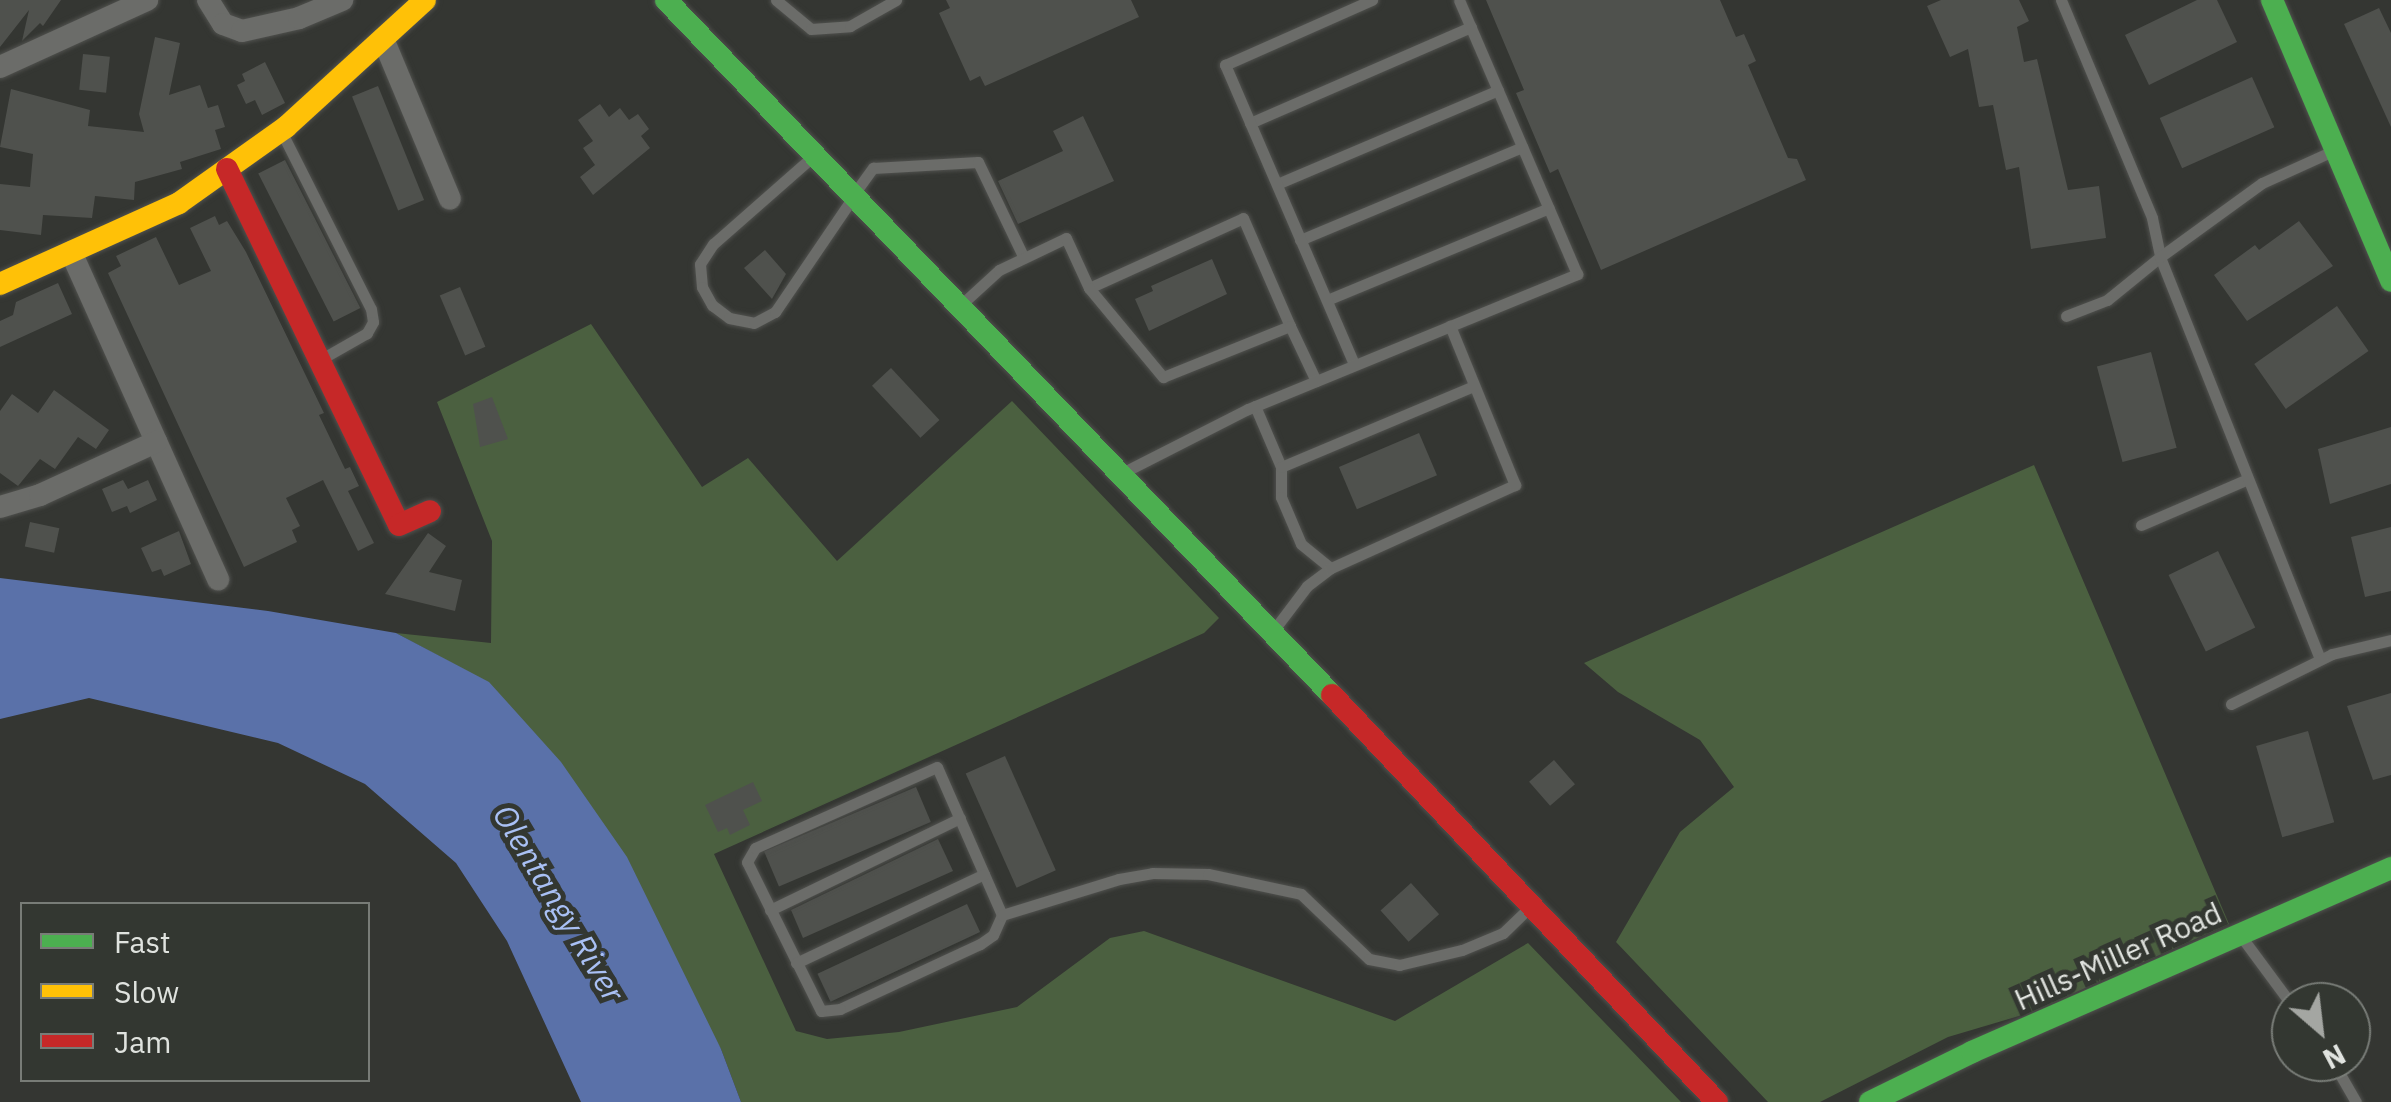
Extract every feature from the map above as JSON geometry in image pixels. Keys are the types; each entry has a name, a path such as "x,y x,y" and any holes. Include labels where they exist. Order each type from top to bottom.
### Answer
{"main road":[{"path":"0,284 178,203 281,130 425,0"},
{"path":"666,0 1122,472 1717,1102"},
{"path":"2272,0 2391,281"},
{"path":"227,169 399,525 430,510"},
{"name":"Hills-Miller Road","path":"1870,1102 1972,1052 2391,868"}],"street":[{"path":"0,67 147,0"},
{"path":"208,0 223,24 242,31 299,18 342,0"},
{"path":"383,38 450,199"},
{"path":"71,252 218,579"},
{"path":"0,507 40,495 156,442"}],"lane":[{"path":"776,0 811,28 850,26 896,0"},
{"path":"1354,364 1225,65 1372,0"},
{"path":"1122,472 1255,406 1577,274 1459,0"},
{"path":"2060,0 2152,218 2160,257 2320,660"},
{"path":"1250,123 1471,27"},
{"path":"1276,184 1498,90"},
{"path":"281,130 371,308 373,322 367,333 319,360"},
{"path":"1300,240 1522,147"},
{"path":"2066,316 2107,300 2262,183 2335,150"},
{"path":"814,155 712,244 700,264 702,287 712,306 729,318 754,323 775,312 872,168 978,162 1024,258"},
{"path":"1326,300 1548,208"},
{"path":"1089,288 1244,218 1316,381"},
{"path":"960,306 999,270 1066,238 1089,288 1163,378 1290,326"},
{"path":"1273,632 1307,586 1331,568 1516,485 1450,326"},
{"path":"1281,467 1474,386"},
{"path":"1255,406 1281,467 1281,497 1301,544 1331,568"},
{"path":"2141,525 2248,479"},
{"path":"2231,704 2320,660 2391,640"},
{"path":"937,766 984,874 1002,915 993,935 828,1012 822,1011 747,862 755,848 937,766"},
{"path":"770,910 960,818"},
{"path":"1002,915 1119,879 1152,873 1208,874 1301,894 1369,959 1399,965 1462,950 1503,933 1531,906"},
{"path":"796,962 984,874"},
{"path":"2240,935 2275,982"}],"green space":[{"path":"591,324 702,487 748,458 837,561 1012,401 1219,618 1204,633 714,854 796,1031 827,1039 899,1032 1017,1007 1110,938 1144,931 1395,1021 1528,943 1681,1102 741,1102 721,1049 489,683 396,633 491,643 492,541 437,402"},
{"path":"2034,465 2229,924 2029,1013 1948,1037 1820,1102 1768,1102 1616,942 1680,832 1734,787 1700,740 1618,692 1584,663"}],"water":[{"name":"Olentangy River","path":"0,578 268,611 396,633 489,682 561,762 627,857 721,1049 741,1102 581,1102 507,941 456,863 365,784 278,743 89,698 0,719"}],"building":[{"path":"0,0 61,0 43,26 40,23 22,41 29,10 0,47"},
{"path":"946,0 1131,0 1139,17 985,86 980,76 970,81 939,13 950,8"},
{"path":"1486,0 1720,0 1736,37 1744,34 1756,61 1748,65 1788,158 1797,159 1806,180 1601,270 1558,169 1550,173 1516,93 1524,90"},
{"path":"1941,0 2019,0 2029,21 2017,27 2024,62 2037,59 2068,190 2099,186 2106,238 2031,249 2019,167 2006,170 1993,105 1979,107 1968,49 1950,57 1927,6"},
{"path":"2197,0 2217,0 2237,42 2149,85 2125,35"},
{"path":"2379,8 2391,33 2391,127 2344,24"},
{"path":"155,37 180,43 169,95 200,85 208,108 218,105 225,127 215,130 221,149 180,162 182,169 135,182 134,200 95,196 92,218 43,215 41,235 0,230 0,184 30,187 33,154 0,147 11,89 90,110 88,126 144,132 139,114"},
{"path":"83,54 110,57 106,93 79,90"},
{"path":"265,62 285,103 262,115 255,100 246,104 237,85 245,81 242,74"},
{"path":"2252,77 2274,127 2182,168 2160,118"},
{"path":"378,86 424,200 398,211 352,96"},
{"path":"600,104 609,117 620,108 629,120 638,114 649,129 641,136 650,148 593,195 580,177 595,165 583,148 593,141 578,120"},
{"path":"1083,116 1114,181 1018,224 998,181 1063,151 1053,131"},
{"path":"285,160 360,308 334,322 258,174"},
{"path":"215,216 219,225 227,221 246,252 324,413 319,415 345,469 350,467 359,486 348,491 374,543 358,551 323,480 286,498 300,526 292,530 297,542 244,567 108,273 121,266 116,256 156,237 179,285 211,271 190,228"},
{"path":"2299,221 2333,266 2247,321 2214,275 2255,245 2259,250"},
{"path":"765,250 786,274 772,299 744,268"},
{"path":"1212,259 1227,294 1149,331 1135,299 1153,291 1151,286"},
{"path":"58,283 72,314 0,347 0,321 13,315 16,302"},
{"path":"460,287 485,347 465,355 440,296"},
{"path":"2337,306 2369,351 2286,409 2254,364"},
{"path":"2151,352 2177,448 2123,462 2097,366"},
{"path":"891,368 939,420 920,438 872,386"},
{"path":"54,390 109,430 96,449 78,437 55,469 40,459 18,486 0,473 0,411 12,394 38,413"},
{"path":"492,397 508,439 480,447 473,404"},
{"path":"2391,427 2391,484 2330,504 2318,449"},
{"path":"1419,433 1437,475 1357,509 1339,467"},
{"path":"123,480 128,489 148,480 157,500 130,513 127,506 112,512 102,489"},
{"path":"30,522 59,528 54,553 25,546"},
{"path":"2391,527 2391,591 2365,597 2351,537"},
{"path":"179,531 191,564 164,576 161,569 152,572 141,548"},
{"path":"428,533 446,546 429,572 462,580 455,611 385,594"},
{"path":"2218,551 2255,627 2206,652 2169,575"},
{"path":"2391,693 2391,775 2373,780 2347,706"},
{"path":"2308,731 2334,822 2282,837 2256,746"},
{"path":"1005,756 1056,870 1017,888 966,773"},
{"path":"1554,760 1575,784 1550,806 1529,782"},
{"path":"753,782 762,801 743,810 750,825 730,835 727,828 718,832 705,805"},
{"path":"916,787 931,822 779,886 764,851"},
{"path":"938,839 953,871 803,938 791,910"},
{"path":"1411,883 1439,914 1409,942 1381,910"},
{"path":"967,904 980,932 831,1002 817,974"}],"traffic: fast":[{"path":"666,0 1332,695"},
{"path":"2272,0 2391,281"},
{"path":"1870,1102 1972,1052 2391,868"}],"traffic: slow":[{"path":"0,284 179,203 286,127 425,0"}],"traffic: jam":[{"path":"227,169 399,525 430,511"},
{"path":"1332,695 1717,1102"}]}
